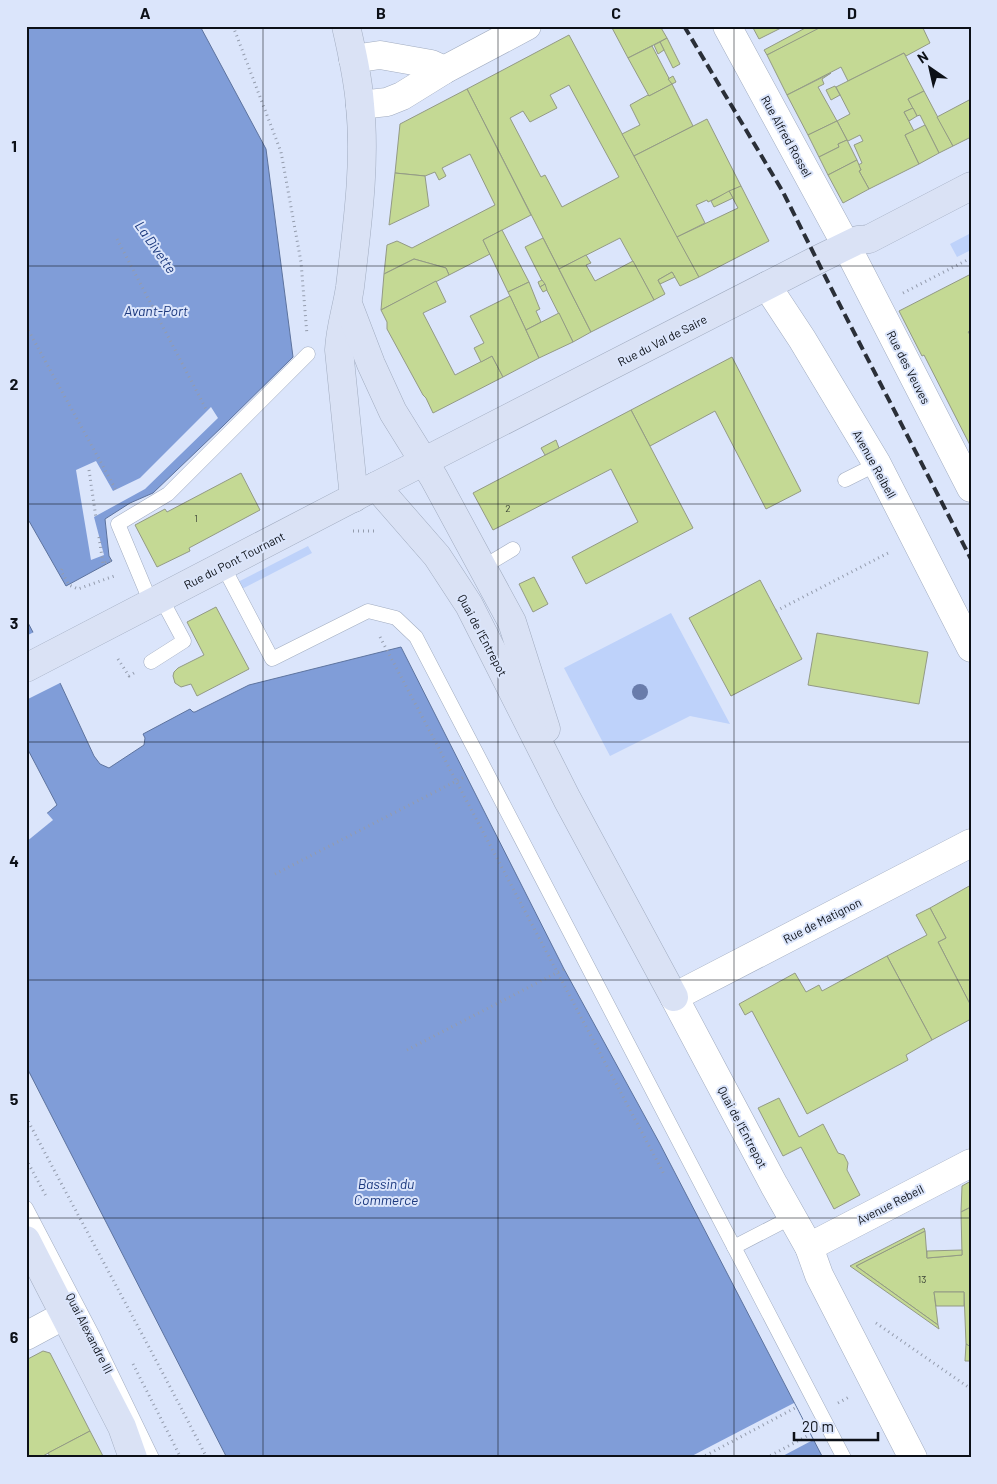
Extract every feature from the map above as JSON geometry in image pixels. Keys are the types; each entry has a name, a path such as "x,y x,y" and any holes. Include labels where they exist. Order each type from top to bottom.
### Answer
{"street":[{"path":"346,26 360,105 362,149 360,190 348,304 340,333 339,350 365,492"},
{"path":"360,105 387,102 402,96 444,70 527,26"},
{"name":"Rue Alfred Rossel","path":"727,26 846,245"},
{"path":"353,60 380,55 431,64 444,70"},
{"name":"Rue du Val de Saire","path":"365,492 846,245 858,240 869,239 971,186"},
{"name":"Rue des Veuves","path":"846,245 971,488"},
{"name":"Avenue Reibell","path":"767,286 802,339 877,464 971,648"},
{"name":"Quai de l'Entrepot","path":"348,304 371,364 393,412 424,462 512,622 527,665 567,799"},
{"name":"Quai de l'Entrepot","path":"365,492 437,556 469,605 567,799 809,1247 819,1275 913,1458"},
{"name":"Rue du Pont Tournant","path":"26,668 365,492"},
{"name":"Rue de Matignon","path":"674,997 971,843"},
{"name":"Avenue Rebeil","path":"809,1247 971,1163"},
{"name":"Quai Alexandre III","path":"26,1240 122,1427 133,1458"},
{"path":"26,1336 65,1315"}],"lane":[{"path":"151,662 184,641 156,600 118,524 168,494 308,354"},
{"path":"845,480 877,464"},
{"path":"483,567 513,549"},
{"path":"223,566 272,659 368,611 396,618 416,637 844,1458"},
{"name":"Quai Alexandre III","path":"26,1208 93,1336 152,1458"},
{"path":"734,1247 792,1217"}],"path":[{"path":"233,26 281,152 301,262 308,354"},
{"path":"116,239 208,411"},
{"path":"878,306 971,258"},
{"path":"26,326 116,490"},
{"path":"776,611 915,539"},
{"path":"103,564 111,559"},
{"path":"62,569 61,571 69,585 78,589 121,574"},
{"path":"368,611 386,650 665,1176"},
{"path":"118,659 127,674"},
{"path":"275,874 466,775"},
{"path":"407,1050 564,969"},
{"path":"26,1117 207,1458"},
{"path":"875,1323 971,1389"},
{"path":"701,1458 797,1408 821,1412 810,1434 766,1458"}],"shaded area":[{"path":"971,233 971,250 957,257 950,244"},
{"path":"308,546 312,553 240,590 236,583"},
{"path":"671,613 730,724 690,716 610,756 564,668"}],"water":[{"name":"Avant-Port","path":"26,26 200,26 266,149 293,357 153,493 130,503 105,519 109,556 112,561 66,586 29,521 26,522"},
{"name":"Bassin du Commerce","path":"26,619 61,685 94,756 100,764 109,768 144,745 145,738 143,734 190,709 195,712 249,685 401,647 564,969 660,1144 823,1458 227,1458 26,1066 26,831 57,805 26,746"}],"pier":[{"path":"211,407 218,418 145,489 94,517 104,555 91,560 76,470 96,461 113,491 140,478"},
{"path":"36,631 62,682 26,700 26,636"},
{"path":"46,812 53,820 26,842 26,828"},
{"path":"794,1403 813,1440 779,1458 688,1458"}],"building":[{"path":"611,26 660,26 667,38 628,58"},
{"path":"752,26 780,26 781,28 759,39"},
{"path":"809,26 820,26 821,28 767,55 764,50"},
{"path":"823,26 922,26 930,43 906,56 904,53 848,81 841,67 787,95 767,55"},
{"path":"569,35 699,277 680,286 672,272 658,280 665,294 654,300 620,238 559,269 467,89","holes":["569,85 619,177 562,207 545,175 541,177 510,118 523,111 530,122 557,108 550,95"]},
{"path":"667,38 680,64 673,68 660,42"},
{"path":"660,42 664,50 658,54 654,45"},
{"path":"652,46 672,84 649,96 628,58"},
{"path":"904,53 924,91 908,99 913,108 904,112 914,131 905,135 919,164 869,189 859,171 861,170 858,165 862,163 854,145 863,141 860,135 848,141 837,121 850,114 836,87"},
{"path":"831,73 822,79 824,84 818,87 837,121 808,135 787,95"},
{"path":"673,76 676,82 672,84 668,79"},
{"path":"672,84 693,126 634,156 622,134 640,125 630,105"},
{"path":"835,86 840,95 831,100 826,90"},
{"path":"467,89 531,215 483,240 490,254 449,275 446,268 414,259 384,274 387,245 397,241 412,248 495,205 470,154 442,168 446,176 439,180 435,172 425,176 395,173 400,124"},
{"path":"924,91 953,146 939,153 920,115 917,116 908,99"},
{"path":"971,99 971,137 953,146 937,117"},
{"path":"913,108 917,116 909,121 904,112"},
{"path":"707,119 741,186 708,202 707,200 696,205 705,223 677,237 634,156"},
{"path":"837,121 847,140 838,144 839,147 819,157 808,135"},
{"path":"925,125 939,153 919,164 905,135"},
{"path":"847,140 857,160 828,175 819,157 839,147 838,144"},
{"path":"857,160 861,170 859,171 869,189 843,203 828,175"},
{"path":"395,173 425,176 429,206 389,225"},
{"path":"741,186 769,241 699,277 677,237 738,208 729,191"},
{"path":"729,191 733,198 714,207 711,201"},
{"path":"502,230 529,282 508,292 483,240"},
{"path":"543,238 591,332 573,342 525,247"},
{"path":"586,255 591,263 586,265 595,281 633,261 654,300 591,332 559,269"},
{"path":"414,259 446,268 449,275 381,310 384,274"},
{"path":"672,272 675,277 660,284 658,280"},
{"path":"971,274 971,330 968,332 971,336 971,447 924,355 922,356 899,311"},
{"path":"542,280 545,284 540,287 538,282"},
{"path":"436,281 446,302 423,313 455,375 492,356 503,377 433,413 387,329 387,322 381,310"},
{"path":"529,282 540,309 536,311 541,322 526,330 508,292"},
{"path":"545,284 547,290 543,292 540,287"},
{"path":"510,296 539,358 503,377 492,356 481,362 474,348 484,343 470,316"},
{"path":"559,313 573,342 539,358 526,330"},
{"path":"732,357 801,491 766,509 715,411 650,446 631,410"},
{"path":"631,410 693,528 586,584 572,557 638,522 611,469 493,530 473,493"},
{"path":"556,440 559,448 545,455 541,448"},
{"path":"241,473 260,510 189,548 190,551 157,567 135,525 165,509 167,512"},
{"path":"534,577 548,604 533,612 519,584"},
{"path":"760,580 802,659 731,696 689,618"},
{"path":"216,607 249,669 197,696 191,684 181,687 175,683 173,676 178,668 204,655 187,622"},
{"path":"817,633 928,652 919,704 808,685"},
{"path":"971,885 971,1006 938,942 946,938 930,908"},
{"path":"930,908 946,938 938,942 971,1006 971,1019 932,1040 887,956 927,935 916,915"},
{"path":"887,956 932,1040 906,1055 908,1060 807,1114 752,1011 745,1015 739,1004 795,973 806,992 819,985 822,991"},
{"path":"779,1098 799,1137 823,1124 838,1153 844,1155 848,1163 847,1170 860,1195 834,1209 801,1147 783,1156 758,1108"},
{"path":"971,1181 971,1207 961,1212 962,1186"},
{"path":"971,1207 971,1347 966,1344 964,1292 934,1292 938,1325 856,1266 925,1231 927,1258 962,1255 961,1212"},
{"path":"924,1228 925,1231 856,1266 938,1325 939,1329 850,1266"},
{"path":"962,1250 962,1255 927,1258 927,1251"},
{"path":"934,1292 964,1292 964,1306 936,1306"},
{"path":"966,1344 971,1347 971,1361 965,1361"},
{"path":"43,1351 50,1353 90,1431 39,1458 26,1458 26,1360"},
{"path":"90,1431 104,1458 51,1458 48,1453"}],"railway":[{"path":"684,26 783,192 971,559"}],"water label":[{"name":"La Divette","path":"156,247"}]}
